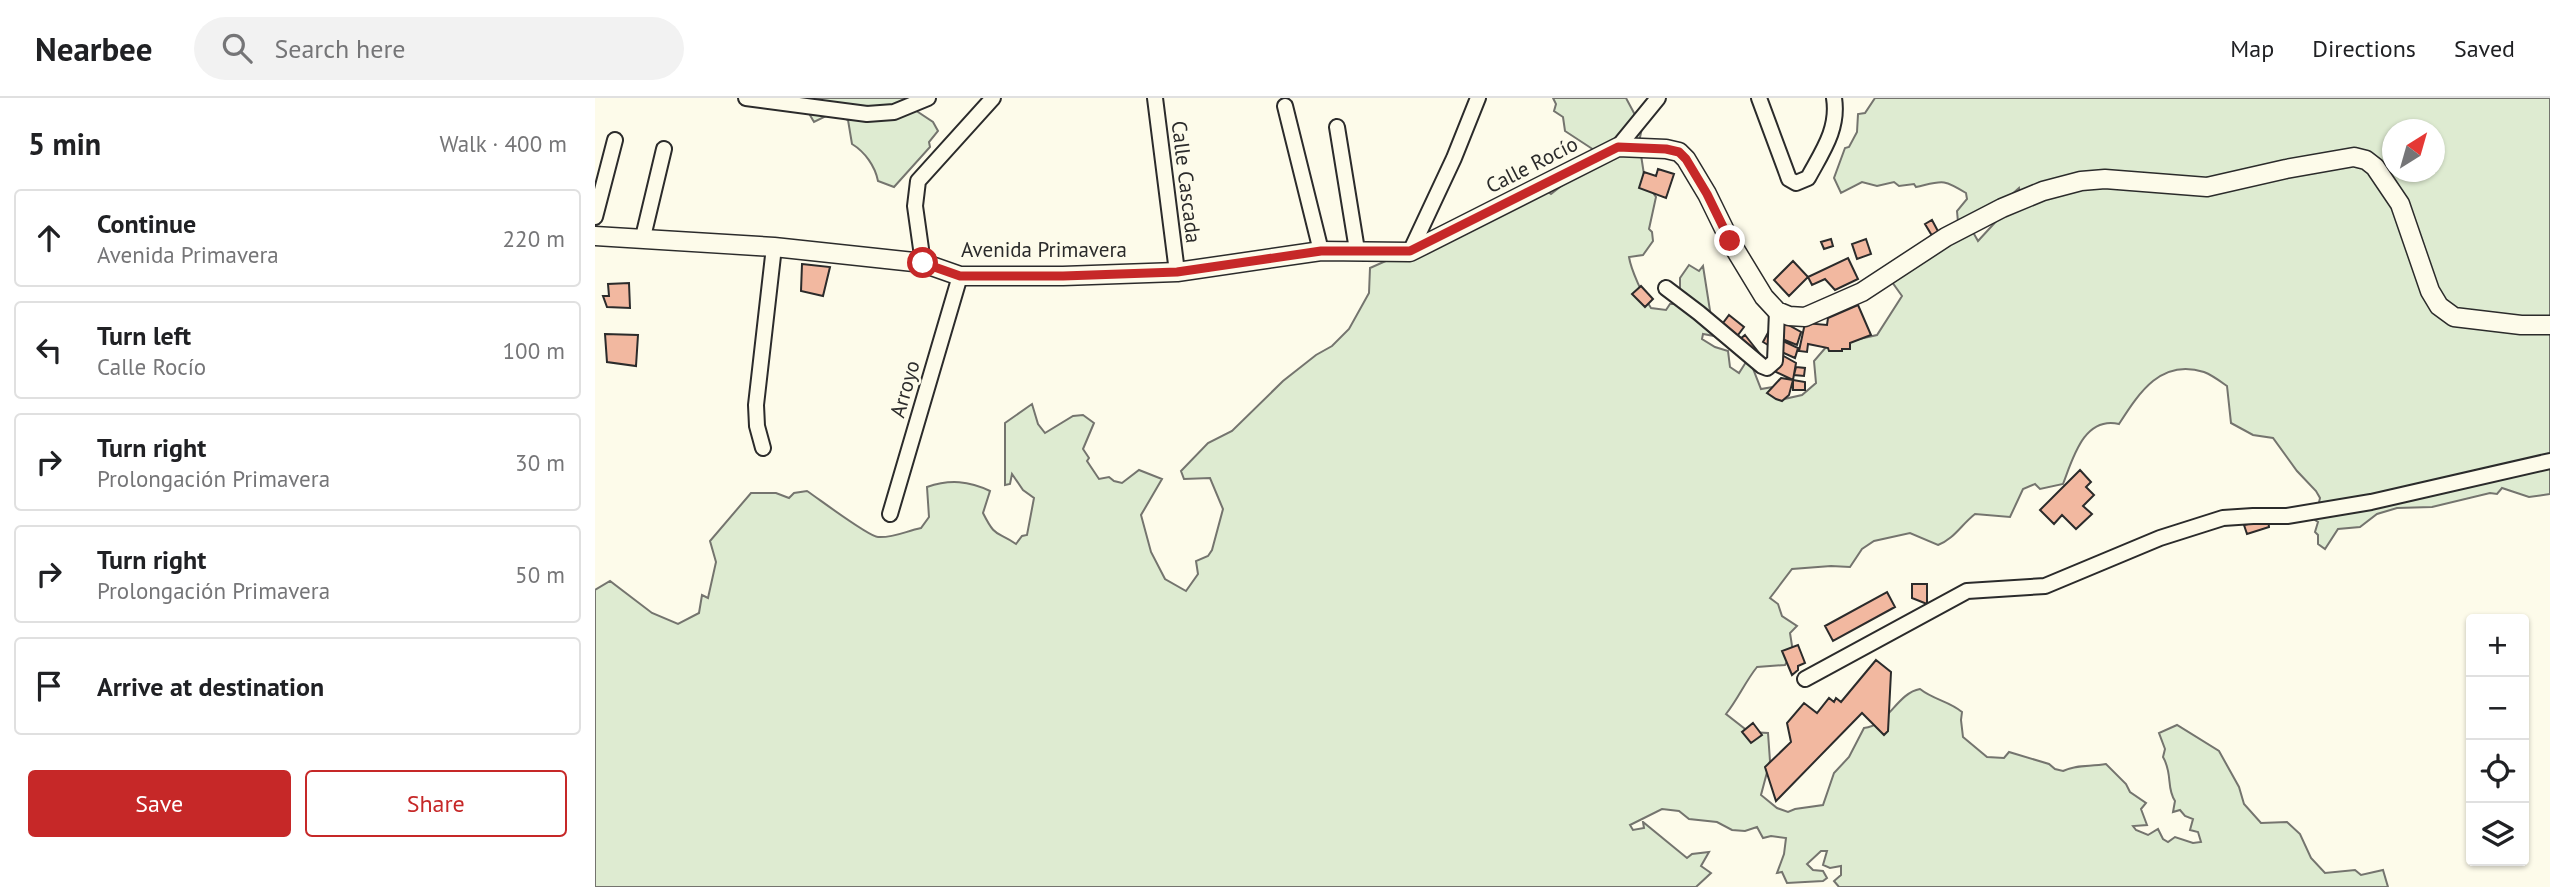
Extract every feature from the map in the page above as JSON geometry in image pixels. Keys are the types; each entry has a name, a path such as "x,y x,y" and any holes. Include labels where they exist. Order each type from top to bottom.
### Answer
{"street":[{"path":"745,98 867,114 894,112 913,101 928,98"},
{"name":"Calle Cascada","path":"1155,98 1177,272"},
{"path":"1410,251 1454,158 1478,98"},
{"name":"Calle Rocío","path":"1410,251 1618,147 1658,98"},
{"path":"1759,98 1789,179 1796,183 1808,178 1833,131 1835,103 1849,98"},
{"path":"923,263 915,206 918,181 988,99"},
{"path":"1285,106 1321,251"},
{"path":"1337,127 1357,250"},
{"path":"595,217 615,140"},
{"path":"1618,147 1674,150 1686,159 1764,297 1777,311 1789,316 1805,317 1863,292 1946,237 2001,208 2043,191 2081,181 2105,179 2207,187 2348,157 2360,158 2375,167 2400,204 2430,291 2439,306 2454,317 2521,325 2550,325"},
{"path":"643,237 664,149"},
{"name":"Avenida Primavera","path":"595,236 774,247 923,263 960,276 1177,272 1321,251 1410,251"},
{"path":"762,448 756,405 774,247"},
{"name":"Arroyo","path":"890,514 960,276"},
{"path":"1666,288 1767,368 1775,361 1777,311"},
{"path":"1805,679 1967,591 2045,586 2160,538 2223,518 2287,516 2371,502 2550,461"}],"green space":[{"path":"810,98 911,98 912,108 933,122 938,131 929,142 930,147 894,187 878,181 869,160 852,144 848,120 832,113 814,122 807,110"},
{"path":"1553,98 1626,98 1642,128 1639,142 1645,181 1656,197 1649,229 1653,241 1643,255 1629,257 1644,297 1651,308 1666,310 1670,304 1675,304 1680,293 1680,278 1689,265 1699,271 1703,266 1714,336 1703,334 1702,339 1728,351 1730,367 1739,373 1746,362 1750,361 1761,389 1778,386 1784,399 1802,395 1816,383 1814,361 1827,346 1877,335 1902,296 1892,282 1973,225 1978,241 2001,216 2021,200 2019,188 1991,213 1958,222 1957,211 1967,199 1966,193 1946,183 1937,182 1916,187 1914,184 1899,186 1894,182 1877,186 1862,182 1841,193 1834,178 1845,148 1849,147 1857,132 1858,114 1865,113 1875,98 2550,98 2550,494 2529,497 2502,488 2497,494 2490,493 2432,507 2397,508 2377,514 2360,527 2338,529 2325,549 2318,544 2318,535 2315,532 2320,498 2273,438 2253,435 2231,423 2227,386 2222,382 2204,372 2175,370 2163,374 2143,390 2119,424 2097,426 2089,433 2076,451 2063,484 2040,489 2035,484 2023,489 2010,517 1975,514 1938,545 1910,533 1874,541 1862,549 1850,567 1792,569 1770,598 1778,604 1782,616 1797,626 1790,633 1793,652 1785,665 1757,667 1726,714 1749,732 1768,733 1770,761 1761,795 1777,808 1788,812 1823,805 1834,773 1849,757 1864,728 1880,722 1905,696 1920,689 1962,712 1963,737 1987,757 2004,758 2009,752 2063,771 2079,766 2106,764 2126,784 2130,792 2146,803 2141,809 2147,825 2133,826 2136,830 2148,835 2158,829 2163,839 2168,842 2175,837 2193,843 2201,842 2198,832 2190,830 2193,819 2180,810 2173,812 2175,801 2163,757 2165,749 2159,733 2177,725 2219,751 2239,787 2244,804 2261,823 2287,822 2300,834 2311,858 2325,873 2355,870 2361,875 2383,870 2388,887 1839,887 1834,881 1841,875 1841,866 1830,868 1823,865 1827,851 1821,851 1807,864 1813,870 1823,871 1827,878 1823,881 1787,883 1782,872 1777,873 1786,838 1763,838 1757,827 1745,831 1732,830 1717,822 1689,819 1679,811 1662,809 1630,825 1633,830 1644,828 1643,822 1687,858 1692,854 1709,852 1701,866 1711,873 1696,887 595,887 595,590 610,581 652,613 678,624 699,613 702,595 708,598 716,562 710,541 751,493 776,493 789,498 794,493 807,491 865,531 884,537 921,528 929,517 927,487 952,482 967,483 990,491 983,513 994,531 1016,544 1022,536 1027,535 1034,498 1023,490 1012,474 1010,484 1005,485 1005,423 1032,404 1038,424 1045,433 1073,416 1083,415 1094,423 1083,449 1089,458 1087,461 1099,479 1109,477 1122,483 1139,470 1162,479 1141,515 1151,552 1165,579 1186,591 1198,574 1196,561 1208,556 1212,550 1223,509 1210,478 1184,479 1181,471 1208,443 1232,431 1283,381 1332,346 1349,329 1369,293 1370,268 1546,190 1551,194 1584,168 1594,150 1565,131 1563,117 1554,111 1556,104"}],"building":[{"path":"1658,169 1674,174 1666,198 1639,188 1644,172 1656,176"},
{"path":"1932,220 1940,235 1934,239 1925,224"},
{"path":"1831,239 1833,246 1824,249 1821,242"},
{"path":"1866,239 1871,254 1857,259 1852,244"},
{"path":"1848,258 1858,279 1835,290 1825,279 1812,285 1808,277"},
{"path":"1793,261 1808,277 1789,296 1774,280"},
{"path":"802,264 830,267 823,296 801,291"},
{"path":"629,283 630,308 607,307 603,296 609,296 608,284"},
{"path":"1641,286 1653,299 1645,307 1632,294"},
{"path":"1858,305 1871,335 1850,343 1850,349 1842,351 1829,351 1828,348 1808,344 1807,352 1799,351 1805,323 1827,325 1828,318"},
{"path":"1729,315 1744,327 1735,339 1720,327"},
{"path":"1776,318 1801,332 1797,345 1785,340 1776,343 1773,348 1763,342"},
{"path":"605,334 638,335 636,366 607,362"},
{"path":"1745,335 1760,354 1753,360 1734,344"},
{"path":"1783,341 1798,348 1795,358 1777,350 1779,342"},
{"path":"1780,354 1796,363 1793,380 1772,370"},
{"path":"1796,367 1805,368 1804,376 1794,375"},
{"path":"1781,378 1793,380 1789,395 1782,401 1767,393"},
{"path":"1793,380 1805,382 1805,390 1793,390"},
{"path":"2080,470 2091,482 2086,487 2094,495 2083,506 2092,514 2076,529 2062,515 2054,524 2040,510"},
{"path":"2268,519 2269,527 2247,534 2244,525"},
{"path":"1912,584 1927,584 1927,604 1912,598"},
{"path":"1887,592 1895,607 1833,641 1825,626"},
{"path":"1798,645 1805,663 1798,666 1798,670 1792,675 1782,651"},
{"path":"1876,660 1891,672 1888,731 1884,735 1862,713 1776,801 1765,767 1791,742 1787,723 1804,703 1817,713 1829,698 1834,702 1836,698 1841,702"},
{"path":"1753,723 1762,735 1751,743 1742,732"}],"route":[{"path":"923,263 960,276 1063,276 1177,272 1321,251 1410,251 1618,147 1679,152 1707,194 1730,241"}]}
